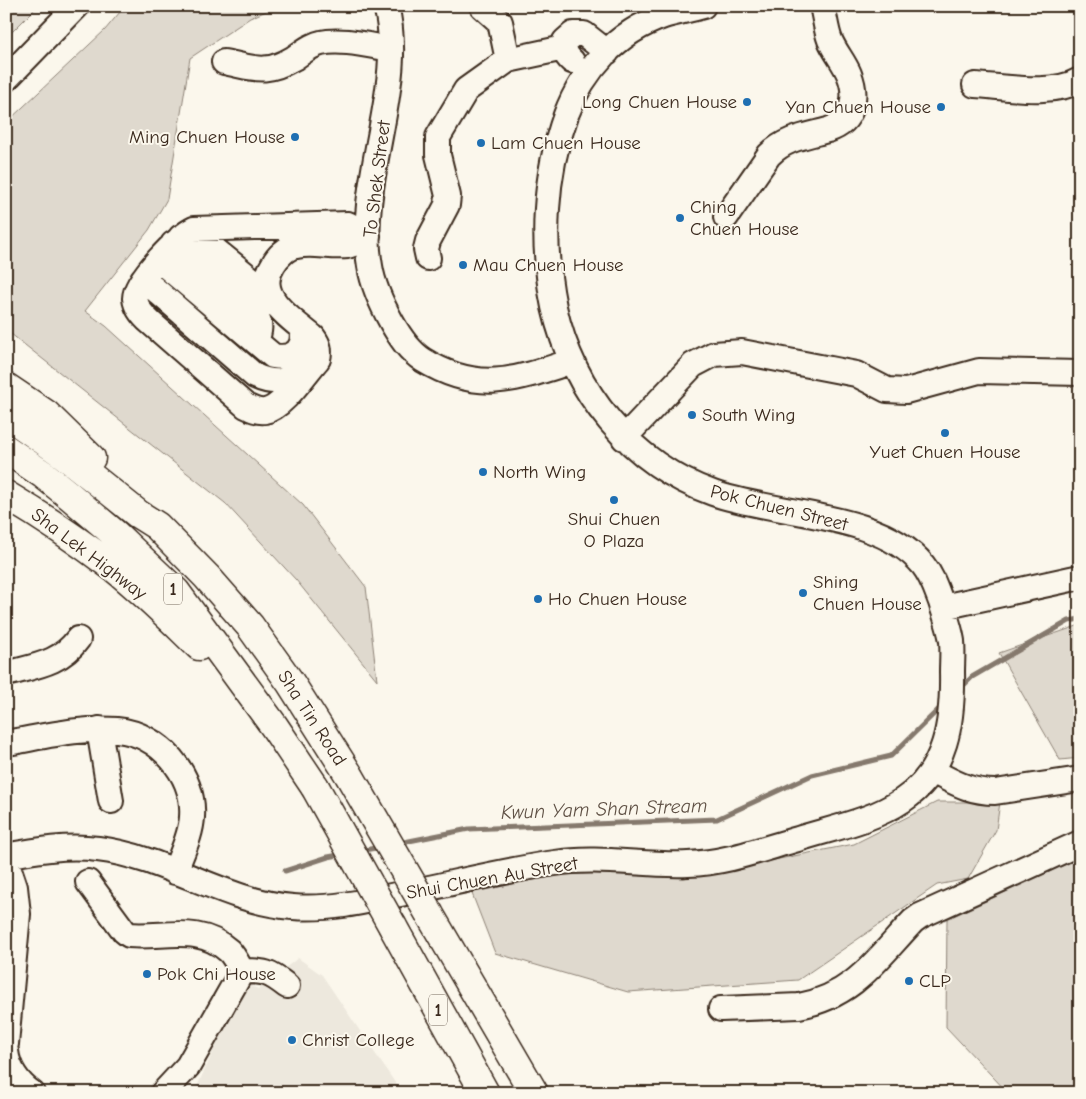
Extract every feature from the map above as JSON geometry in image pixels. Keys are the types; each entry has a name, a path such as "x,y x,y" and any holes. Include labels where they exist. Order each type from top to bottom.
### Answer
{"highway":[{"path":"6,387 46,414 86,452 157,526"},
{"name":"Sha Tin Road","path":"6,414 63,454 123,502 157,526 207,577 250,626 290,682 349,775 534,1093"},
{"name":"Sha Tin Road","path":"6,449 54,482 116,535 176,592 256,701 315,787 485,1093"},
{"name":"Sha Lek Highway","path":"6,495 48,520 116,570 160,608 256,701"}],"street":[{"path":"6,79 77,6"},
{"name":"To Shek Street","path":"386,6 391,56 386,106 374,169 368,236 370,266 374,283 388,316 410,350 431,365 458,376 496,381 520,378 572,360"},
{"path":"482,6 500,22 508,60"},
{"name":"Pok Chuen Street","path":"703,6 664,16 629,34 607,52 587,73 572,101 559,137 547,202 546,245 548,270 558,322 572,360 595,402 624,438 650,461 693,485 713,493 752,504 844,522 876,534 912,554 925,567 932,578 943,607 951,638 952,691 950,726 946,743 932,771"},
{"path":"726,216 776,148 793,139 837,127 850,114 854,96 850,75 830,39 822,6"},
{"path":"587,73 566,54 564,48 568,37 578,33 584,34 607,52"},
{"path":"428,258 426,249 428,241 447,205 448,196 438,154 438,137 466,90 508,60 564,48"},
{"path":"224,62 271,69 284,64 300,54 391,56"},
{"path":"975,85 1049,89 1060,88 1080,80"},
{"path":"171,247 195,237 203,240 267,292 280,309 318,343 320,351 318,359 274,407 266,411 256,411 246,406 144,316 138,307 135,297 138,286 171,247 194,229 348,224 368,236"},
{"path":"249,226 242,231 236,244 238,251 243,257 250,260 257,259 277,249 295,246 348,246 368,236"},
{"path":"267,292 266,282 269,270 285,251 295,246"},
{"path":"171,247 256,342 273,356 281,358 297,352 302,345 302,328"},
{"path":"143,279 255,376 272,382 282,382 311,368"},
{"path":"624,438 693,365 714,354 742,352 856,374 887,390 906,391 979,371 1080,373"},
{"path":"943,607 1080,577"},
{"path":"6,674 60,658 71,649 78,639"},
{"path":"6,743 99,729 130,732 148,739 164,751 183,777 192,805 192,824 175,872"},
{"path":"99,729 111,801"},
{"path":"932,771 965,788 981,792 995,792 1080,779"},
{"name":"Shui Chuen Au Street","path":"6,858 40,850 64,847 99,849 133,856 242,898 274,905 306,908 349,905 565,861 702,863 745,854 852,823 876,814 897,804 913,793 922,785 932,771"},
{"path":"721,1009 791,1007 811,1004 832,996 856,981 920,916 1080,843"},
{"path":"6,858 15,888 18,914 6,1044"},
{"path":"88,882 124,931 129,935 200,934 214,940 230,952 242,970"},
{"path":"242,970 272,974 286,986"},
{"path":"163,1093 188,1066 242,970"},
{"path":"6,1051 14,1075 32,1093"}],"shaded area":[{"path":"6,6 38,6 6,38"},
{"path":"125,6 278,6 250,18 190,58 167,199 149,230 85,311 106,326 303,505 366,587 377,680 296,580 225,503 6,330 6,123 105,30"},
{"path":"1080,625 1080,758 1060,760 999,653"},
{"path":"937,802 1000,802 996,830 968,879 937,885 798,980 628,992 495,953 471,891 590,870 684,878 854,844"},
{"path":"1080,858 1080,1093 1008,1093 946,1027 947,919"},
{"name":"Christ College","path":"298,958 322,975 402,1093 194,1093 242,989 249,985 258,989"}],"waterway":[{"name":"Kwun Yam Shan Stream","path":"960,689 972,677 1069,621 1080,619"},
{"name":"Kwun Yam Shan Stream","path":"399,843 469,829 717,819 812,775 891,756 943,705"},
{"name":"Kwun Yam Shan Stream","path":"359,851 381,847"},
{"name":"Kwun Yam Shan Stream","path":"285,871 328,857 344,854"}],"place":[{"name":"Long Chuen House","path":"747,102"},
{"name":"Yan Chuen House","path":"941,107"},
{"name":"Ming Chuen House","path":"295,137"},
{"name":"Lam Chuen House","path":"481,143"},
{"name":"Ching Chuen House","path":"680,218"},
{"name":"Mau Chuen House","path":"463,265"},
{"name":"South Wing","path":"692,415"},
{"name":"Yuet Chuen House","path":"945,433"},
{"name":"North Wing","path":"483,472"},
{"name":"Shui Chuen O Plaza","path":"614,500"},
{"name":"Shing Chuen House","path":"803,593"},
{"name":"Ho Chuen House","path":"538,599"},
{"name":"Pok Chi House","path":"147,974"},
{"name":"CLP","path":"909,981"},
{"name":"Christ College","path":"292,1040"}]}
